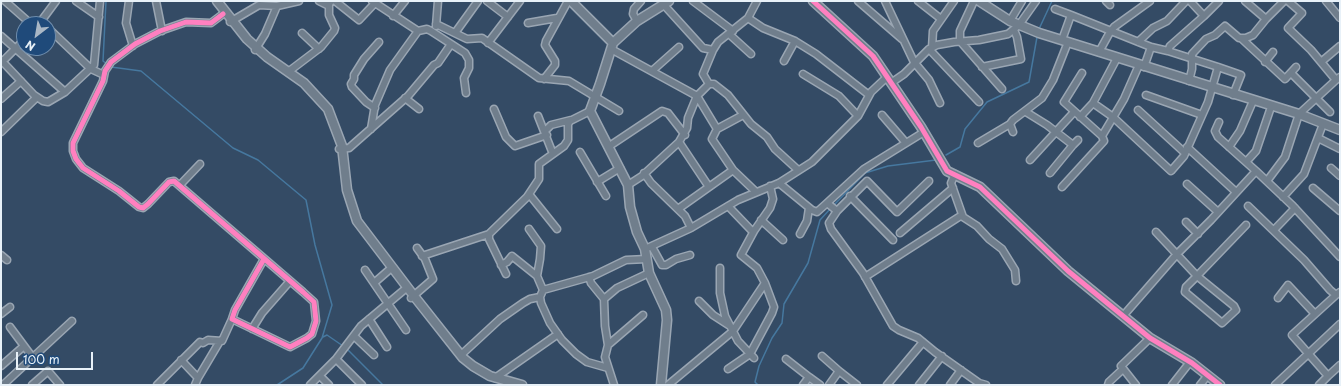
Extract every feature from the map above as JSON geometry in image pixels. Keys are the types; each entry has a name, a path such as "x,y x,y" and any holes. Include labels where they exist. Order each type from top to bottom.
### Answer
{"street":[{"path":"5,1 22,16"},
{"path":"46,16 56,1"},
{"path":"76,1 98,17"},
{"path":"1,36 16,49 1,61 37,97 48,102 65,92 94,65 100,1"},
{"path":"129,1 126,23 133,46"},
{"path":"156,1 162,31"},
{"path":"213,1 223,14 256,49 302,86 315,98 325,111 341,149 344,191 354,222 404,290 412,297 461,355 481,372 495,378 522,385"},
{"path":"217,1 231,22"},
{"path":"231,22 260,3 277,6 299,1"},
{"path":"288,72 319,49 335,28 329,15 330,4 319,1"},
{"path":"335,1 359,20 373,2 418,31"},
{"path":"393,16 405,1"},
{"path":"435,33 438,1"},
{"path":"454,33 478,1"},
{"path":"487,1 508,17"},
{"path":"488,43 520,1"},
{"path":"544,79 555,65 554,56 545,45 557,18 568,1"},
{"path":"636,20 633,14 634,9 641,1"},
{"path":"693,1 731,32 751,54"},
{"path":"709,84 703,74 713,50 718,42 748,18 754,11 757,1"},
{"path":"813,1 873,56 924,132 947,171 980,187 1068,272 1150,338 1190,362 1220,385"},
{"path":"858,1 905,42"},
{"path":"885,1 914,62 929,80 940,103"},
{"path":"918,1 942,19"},
{"path":"954,1 933,31 931,48 979,102"},
{"path":"974,1 960,31 960,41 1002,89"},
{"path":"979,1 1017,27 1271,107 1298,114 1340,130"},
{"path":"1010,21 1022,1"},
{"path":"649,248 691,228 728,206 756,192 779,183 812,162 858,116 869,95 889,80 904,74 914,62 931,48 960,41 979,40 1008,34 1017,27 1036,1"},
{"path":"1099,52 1110,32 1150,1"},
{"path":"1138,42 1153,28 1167,21 1186,1"},
{"path":"1190,1 1204,16"},
{"path":"1168,51 1170,46 1219,1"},
{"path":"1242,39 1253,35 1284,1"},
{"path":"1267,181 1285,157 1298,114 1338,79 1288,28 1302,13 1288,1"},
{"path":"1326,1 1339,16"},
{"path":"576,2 612,46 652,71 697,96 717,129"},
{"path":"1248,2 1266,19"},
{"path":"494,109 506,137 515,146 546,133 551,125 571,120 590,111 612,46 636,20 666,3 703,48 713,50"},
{"path":"256,49 269,26 277,6"},
{"path":"1055,9 1151,47 1168,51 1240,75 1233,95"},
{"path":"223,14 211,23 186,22 162,31 133,46 111,62 73,143 73,151 76,159 83,168 119,191 138,207 143,208 148,204 169,182 174,181 180,185 314,302 316,321 312,334 290,347 232,319"},
{"path":"978,143 1010,124 1042,98 1053,80 1071,15"},
{"path":"528,22 557,18"},
{"path":"748,18 771,32 795,41 816,54 869,95"},
{"path":"436,24 467,39 477,37 539,78 569,81 619,111"},
{"path":"1189,81 1192,68 1190,58 1192,54 1206,39 1215,35 1225,26 1242,39 1285,79 1296,67"},
{"path":"982,67 1021,59 1017,37 1017,27"},
{"path":"371,129 374,108 390,70 418,31 426,29 435,33 465,53 469,60 469,68 464,78 466,93"},
{"path":"302,33 319,49"},
{"path":"56,36 91,69 105,73"},
{"path":"784,61 795,41"},
{"path":"374,108 366,102 351,84 354,80 354,75 364,59 380,42"},
{"path":"341,149 349,148 405,98 434,65 438,63 451,44"},
{"path":"1321,62 1340,46"},
{"path":"652,71 680,47"},
{"path":"1102,136 1124,99 1151,47"},
{"path":"256,49 304,83 328,109 341,149 347,190 357,221 412,297 461,360 480,375 511,385"},
{"path":"1266,62 1273,52"},
{"path":"24,56 65,92"},
{"path":"1080,117 1093,102 1117,58"},
{"path":"1093,102 1113,117 1171,171 1186,150 1202,115 1218,67"},
{"path":"1062,187 1104,141 1102,136 1064,102 1082,73"},
{"path":"1291,73 1330,112"},
{"path":"802,74 839,96 858,116"},
{"path":"1,99 21,81"},
{"path":"628,185 644,174 685,135 691,111 697,96 709,84"},
{"path":"709,84 714,84 728,95 743,115 757,130 767,137 775,149 798,170"},
{"path":"1146,95 1202,115"},
{"path":"1,132 37,97"},
{"path":"405,98 419,109"},
{"path":"1229,147 1240,131 1253,101"},
{"path":"1246,162 1256,151 1271,107"},
{"path":"1138,110 1236,192"},
{"path":"590,111 628,185 630,207 637,232 662,265 666,265 676,259 690,256"},
{"path":"608,147 662,111 668,113 685,135"},
{"path":"1026,112 1075,143 1050,173"},
{"path":"1030,160 1074,112"},
{"path":"743,115 717,129 712,137 713,143 732,170 756,192"},
{"path":"538,116 553,154"},
{"path":"882,116 906,143"},
{"path":"422,256 489,234 529,194 539,179 539,164 564,146 568,140 568,124 571,120"},
{"path":"1219,122 1215,131 1218,137 1283,196 1340,257"},
{"path":"1010,124 1013,132"},
{"path":"1283,196 1304,174 1323,124"},
{"path":"924,132 864,169 833,207 830,226 865,277 893,326 918,338 984,385"},
{"path":"1318,138 1340,149"},
{"path":"679,142 709,187"},
{"path":"580,152 606,196"},
{"path":"180,185 200,164"},
{"path":"597,182 620,168"},
{"path":"1331,168 1340,176"},
{"path":"678,209 732,170"},
{"path":"1123,316 1177,254 1198,234 1256,171"},
{"path":"644,174 651,183 685,216 691,228"},
{"path":"954,174 951,180 952,188 962,215 977,226 989,239 1002,249 1016,270 1016,281"},
{"path":"779,183 809,208 817,212 833,207 850,196 867,180 896,212 929,181"},
{"path":"1187,184 1218,212"},
{"path":"728,369 752,356 774,307 765,283 757,268 741,255 754,231 770,208 773,199 770,186"},
{"path":"900,233 952,188"},
{"path":"1313,188 1340,211"},
{"path":"529,194 557,229"},
{"path":"850,196 893,240"},
{"path":"728,206 751,230 754,231"},
{"path":"1248,206 1338,293 1292,335 1328,376"},
{"path":"800,234 807,220 809,208"},
{"path":"1274,230 1295,208"},
{"path":"865,277 962,215"},
{"path":"761,220 783,240"},
{"path":"1186,222 1198,234"},
{"path":"1156,232 1197,276 1234,306 1236,310 1222,323 1185,292 1186,287 1197,276 1246,225"},
{"path":"529,229 541,246 536,276"},
{"path":"489,234 489,239 506,274"},
{"path":"412,297 433,279 417,248"},
{"path":"649,248 647,259 649,273 666,310 667,320 662,385"},
{"path":"1,254 7,260"},
{"path":"501,265 508,262 512,256 536,276 543,290 540,297 544,311 558,334 576,354 588,362 608,368"},
{"path":"195,385 220,342 224,338 241,298 264,259"},
{"path":"543,290 589,277 626,260 647,259"},
{"path":"720,268 720,293 725,316 738,341 752,356"},
{"path":"365,270 406,330"},
{"path":"374,283 389,270"},
{"path":"604,299 617,288 649,273"},
{"path":"589,277 591,283 604,299 605,326 608,345 605,356 614,385"},
{"path":"252,329 262,313 290,281"},
{"path":"668,385 732,329 765,283"},
{"path":"1278,298 1288,285 1315,314"},
{"path":"310,385 320,376 369,319 404,290"},
{"path":"461,355 500,319 530,299 540,297"},
{"path":"699,301 713,315 732,329"},
{"path":"1,314 10,307"},
{"path":"608,345 643,315"},
{"path":"369,319 387,347"},
{"path":"3,385 72,321"},
{"path":"1275,385 1340,324"},
{"path":"10,327 33,358"},
{"path":"495,378 558,334"},
{"path":"354,336 374,355"},
{"path":"1136,385 1121,366 1150,338"},
{"path":"157,385 200,342 205,343 208,340 220,342"},
{"path":"888,385 923,342"},
{"path":"1,366 24,346"},
{"path":"822,356 857,385"},
{"path":"919,385 942,356"},
{"path":"336,358 362,385"},
{"path":"786,359 820,385"},
{"path":"181,360 198,378"},
{"path":"1172,385 1190,362"},
{"path":"1318,385 1340,365"},
{"path":"1108,385 1109,382 1123,369"},
{"path":"950,385 961,370"},
{"path":"32,385 48,371 60,385"},
{"path":"829,385 839,371"},
{"path":"1200,385 1208,375"},
{"path":"320,376 329,385"},
{"path":"803,385 809,377"}],"waterway":[{"path":"106,1 103,61 108,65"},
{"path":"1039,29 1052,1"},
{"path":"946,155 960,147 965,129 987,102 1029,82 1037,37"},
{"path":"111,67 141,71 233,148 258,160 306,200 315,245 332,305 322,338 303,368 277,385"},
{"path":"833,206 865,173 888,166 936,160"},
{"path":"758,385 755,382 759,366 772,338 782,323 784,304 808,263 820,220 831,208"},
{"path":"323,337 327,335 343,346"},
{"path":"346,348 383,385"}],"cycle path":[{"path":"813,1 873,56 921,127 947,171 980,187 1068,271 1150,338 1192,363 1220,385"},
{"path":"223,14 211,23 186,22 160,31 135,44 111,62 105,71 103,81 73,143 73,151 76,159 83,168 119,191 139,207 143,208 169,182 174,181 303,292 314,302 316,321 312,334 290,347 232,319 235,310 264,259"}]}
